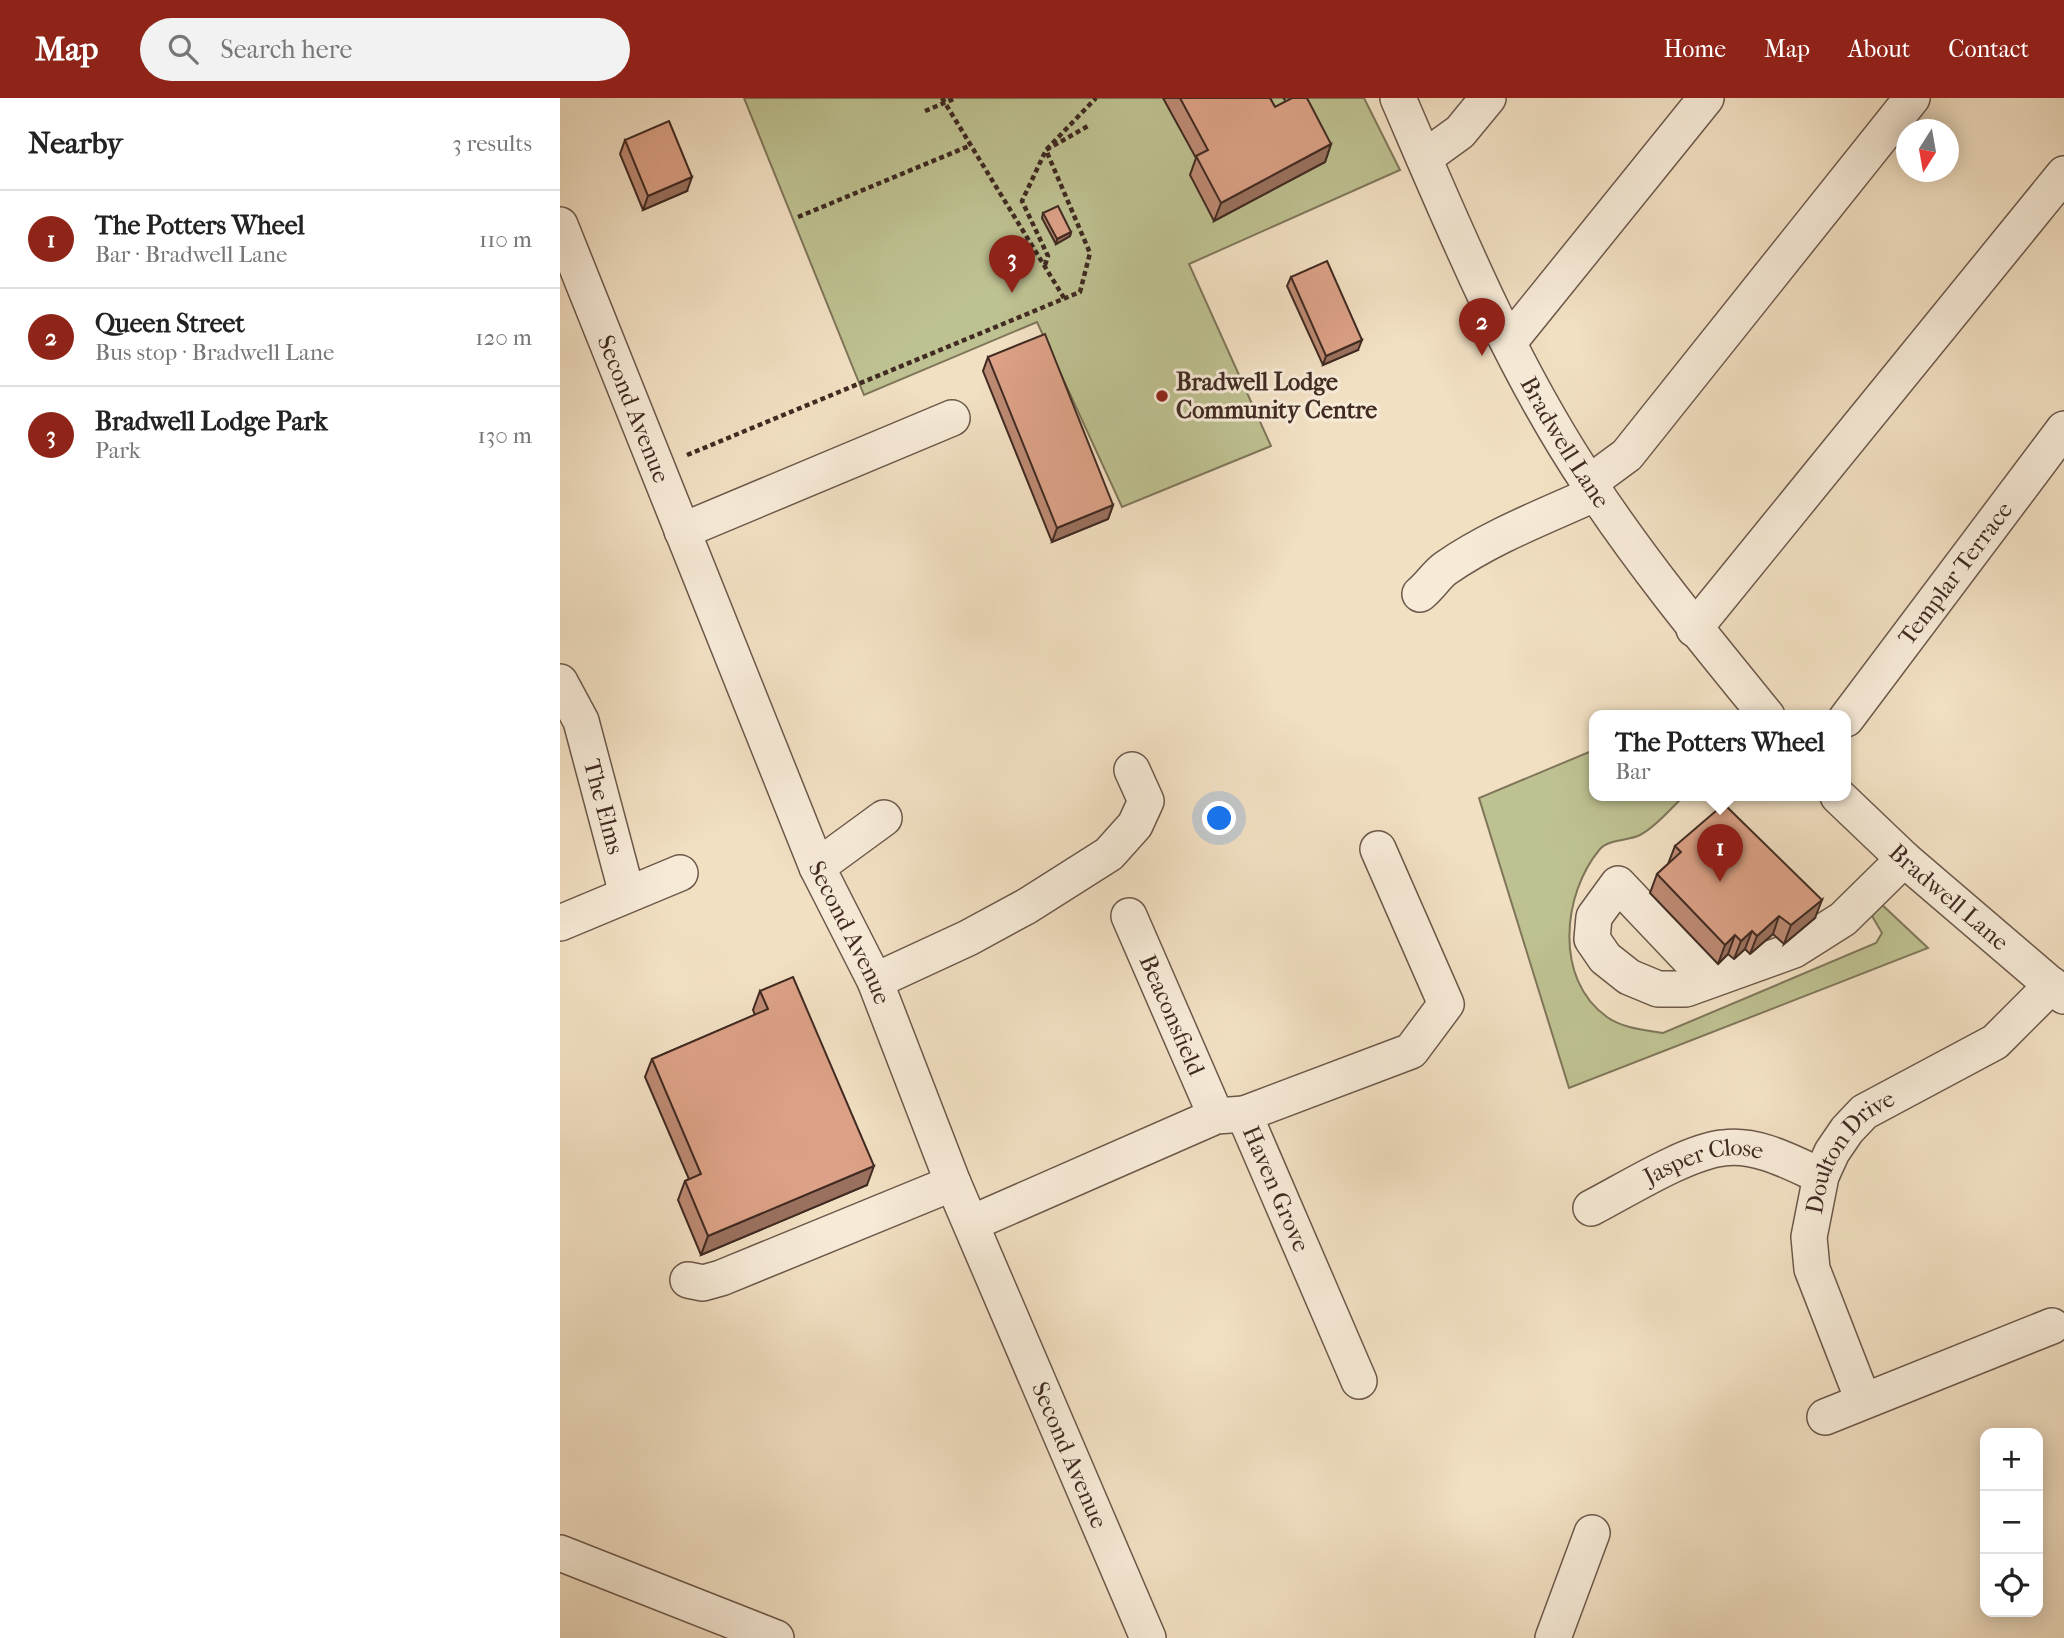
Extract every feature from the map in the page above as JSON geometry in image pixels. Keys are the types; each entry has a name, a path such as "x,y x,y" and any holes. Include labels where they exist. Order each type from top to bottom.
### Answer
{"street":[{"name":"Bradwell Lane","path":"1398,98 1509,342 1593,488 1694,629 1762,710"},
{"path":"1424,159 1460,132 1488,98"},
{"path":"1509,342 1706,98"},
{"path":"1420,594 1435,582 1443,569 1593,488 1627,455 1912,98"},
{"path":"1694,629 2064,174"},
{"name":"Second Avenue","path":"560,225 817,867 875,981 953,1183 1148,1638"},
{"path":"682,531 952,418"},
{"name":"Templar Terrace","path":"1851,713 2053,467 2064,429"},
{"name":"The Elms","path":"560,682 582,721 627,894"},
{"path":"875,981 968,938 1027,906 1109,854 1135,825 1146,802 1132,770"},
{"name":"Bradwell Lane","path":"1843,801 1904,859 2058,990"},
{"path":"817,867 884,818"},
{"path":"1709,980 1794,950 1843,919 1904,859"},
{"path":"1230,1115 1411,1051 1446,1004 1377,871"},
{"path":"560,923 680,873"},
{"name":"Beaconsfield","path":"1129,916 1230,1115"},
{"name":"Doulton Drive","path":"1863,1400 1812,1269 1809,1237 1821,1176 1847,1129 1864,1112 1995,1042 2058,990"},
{"name":"Haven Grove","path":"972,1223 1230,1115 1359,1381"},
{"name":"Jasper Close","path":"1591,1208 1675,1166 1724,1147 1754,1150 1821,1176"},
{"path":"688,1280 703,1283 721,1278 953,1183"},
{"path":"1825,1417 2052,1326"},
{"path":"1553,1638 1592,1533"},
{"path":"560,1553 776,1638"}],"path":[{"path":"925,111 943,101 956,98"},
{"path":"1044,266 1048,256 1022,201 1046,150 1096,98"},
{"path":"943,101 1064,298"},
{"path":"1046,150 1088,126"},
{"path":"798,217 969,146"},
{"path":"1046,150 1090,253"},
{"path":"657,467 1080,292 1094,247"}],"green space":[{"path":"744,98 1364,98 1400,170 1189,264 1271,446 1122,507 1037,322 864,395"},
{"path":"1589,752 1589,801 1679,801 1646,832 1608,843 1600,849 1587,868 1578,889 1569,936 1571,959 1578,981 1590,1001 1607,1017 1620,1024 1663,1033 1876,943 1882,933 1872,916 1879,902 1928,948 1569,1088 1479,798"}],"building":[{"path":"1180,98 1270,98 1275,107 1292,98 1307,98 1331,144 1221,203 1196,156 1208,150"},
{"path":"669,121 692,177 648,196 625,140"},
{"path":"1058,206 1071,232 1057,239 1043,213"},
{"path":"1327,261 1362,340 1326,356 1291,277"},
{"path":"1045,334 1113,505 1057,528 988,357"},
{"path":"1724,804 1822,900 1791,925 1779,916 1757,936 1752,931 1741,941 1735,935 1725,945 1657,874 1681,852 1675,846"},
{"path":"793,977 874,1166 708,1236 685,1181 701,1174 652,1059 768,1009 760,991"}],"place":[{"name":"Bradwell Lodge Park","path":"1012,293"},
{"name":"Queen Street","path":"1482,356"},
{"name":"Bradwell Lodge Community Centre","path":"1162,396"},
{"name":"The Potters Wheel","path":"1720,882"}]}
